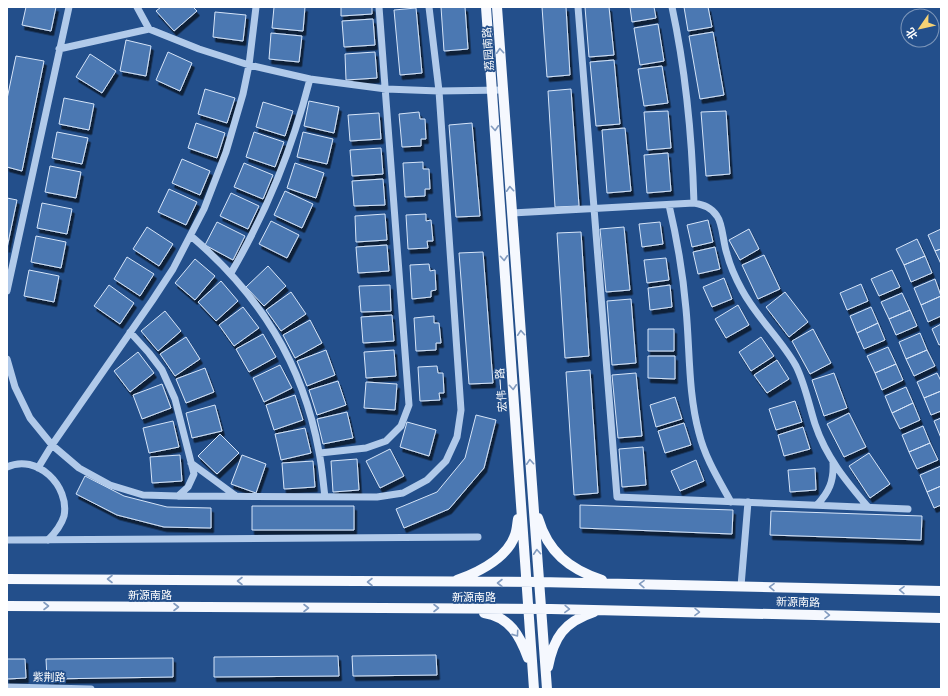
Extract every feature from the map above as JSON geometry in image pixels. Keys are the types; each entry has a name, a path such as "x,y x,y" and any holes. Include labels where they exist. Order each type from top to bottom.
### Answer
{"main road":[{"name":"荔园南路","path":"486,7 492,89"},
{"name":"荔园南路","path":"496,7 503,90"},
{"name":"宏伟一路","path":"492,89 534,689"},
{"path":"503,90 546,689"},
{"path":"533,501 540,527 551,547 571,566 588,575 612,583"},
{"path":"450,582 475,573 507,549 515,535 521,505"},
{"name":"新源南路","path":"7,579 539,582 941,591"},
{"name":"新源南路","path":"7,606 540,609 941,618"},
{"path":"458,608 492,614 507,622 523,644 533,672"},
{"path":"546,678 551,650 559,634 569,624 584,615 601,610"}],"street":[{"path":"7,292 69,7"},
{"path":"137,7 149,29"},
{"path":"38,468 52,445 157,295 191,236 210,195 226,152 237,116 249,65 256,7"},
{"path":"320,453 366,448 386,441 401,426 409,405 379,7"},
{"path":"7,359 15,387 30,418 52,445 79,468 110,485 143,495 236,497 377,497 403,493 427,480 446,461 457,437 461,410 439,91 429,7"},
{"path":"578,7 616,497 908,509"},
{"path":"672,7 686,86 692,156 694,203"},
{"path":"59,49 149,29 199,49 249,65 310,79 386,89 439,91 503,90"},
{"path":"231,273 258,224 278,180 295,134 310,79"},
{"path":"512,213 694,203 704,205 712,210 718,218 727,255 742,290 762,321 781,343 796,368 807,394 815,424 827,452 843,478 868,507"},
{"path":"669,204 680,256 684,289 691,398 699,434 707,455 731,502"},
{"path":"191,236 213,254 253,299 272,327 288,356 302,388 310,413 320,453 325,497"},
{"path":"130,332 150,353 162,370 175,399 194,474 188,487 178,496"},
{"path":"817,505 825,497 831,486 834,474 833,462"},
{"path":"191,463 236,497"},
{"path":"7,467 24,464 38,468 51,476 60,487 64,502 64,516 58,530 48,540"},
{"path":"742,586 748,502"},
{"path":"7,540 478,537"},
{"name":"紫荆路","path":"7,688 91,689"}],"building":[{"path":"26,7 56,7 51,31 22,25"},
{"path":"161,7 193,7 197,11 174,31 156,11"},
{"path":"274,7 305,7 303,31 272,28"},
{"path":"341,7 372,7 372,14 341,16"},
{"path":"441,7 465,7 468,49 444,51"},
{"path":"542,7 566,7 570,75 547,77"},
{"path":"585,7 609,7 614,55 589,57"},
{"path":"630,7 654,7 656,18 632,22"},
{"path":"684,7 708,7 712,27 688,31"},
{"path":"416,8 422,73 400,75 394,10"},
{"path":"215,12 246,15 243,41 213,37"},
{"path":"373,19 375,45 344,47 342,21"},
{"path":"658,24 664,61 640,65 634,28"},
{"path":"713,32 724,95 700,99 689,36"},
{"path":"271,33 302,36 299,62 269,59"},
{"path":"126,40 151,46 146,76 120,71"},
{"path":"168,52 192,63 180,91 156,80"},
{"path":"375,52 377,78 346,80 345,54"},
{"path":"90,54 116,71 102,93 76,77"},
{"path":"16,56 44,61 22,171 7,167 7,99"},
{"path":"614,60 620,124 596,126 590,62"},
{"path":"662,66 668,103 644,106 638,69"},
{"path":"205,89 235,98 227,123 198,114"},
{"path":"571,89 579,206 555,207 548,91"},
{"path":"64,98 94,104 89,130 59,124"},
{"path":"309,101 339,107 334,133 304,126"},
{"path":"263,102 293,111 285,136 256,127"},
{"path":"668,111 671,148 647,150 644,112"},
{"path":"726,111 730,174 706,176 701,112"},
{"path":"419,112 420,119 425,119 426,139 421,139 421,146 402,147 399,114"},
{"path":"379,113 381,139 350,141 348,115"},
{"path":"196,123 225,133 217,158 188,148"},
{"path":"472,123 480,216 456,217 449,125"},
{"path":"625,128 631,191 607,193 602,130"},
{"path":"57,132 88,138 82,164 52,158"},
{"path":"254,132 284,142 275,167 246,157"},
{"path":"303,132 333,139 327,164 297,157"},
{"path":"381,148 383,174 352,176 350,150"},
{"path":"668,153 671,191 647,193 644,155"},
{"path":"182,159 210,171 200,195 172,183"},
{"path":"423,162 423,169 429,169 430,189 425,189 425,196 405,197 403,163"},
{"path":"244,163 273,175 263,199 234,187"},
{"path":"295,163 324,173 316,198 287,188"},
{"path":"50,166 81,172 76,198 45,192"},
{"path":"383,179 385,205 354,206 352,181"},
{"path":"169,189 197,202 186,225 158,212"},
{"path":"285,191 313,204 302,228 274,215"},
{"path":"231,193 259,206 248,229 220,216"},
{"path":"7,198 17,200 7,248"},
{"path":"42,203 72,209 67,234 37,228"},
{"path":"385,214 387,240 356,242 355,216"},
{"path":"426,214 426,221 431,220 433,241 427,241 428,248 408,249 406,215"},
{"path":"708,220 713,242 692,247 687,225"},
{"path":"271,221 299,235 287,258 259,244"},
{"path":"217,222 245,236 233,260 205,245"},
{"path":"660,222 663,244 642,247 639,224"},
{"path":"147,227 173,244 159,266 133,249"},
{"path":"624,227 630,290 606,292 600,229"},
{"path":"749,229 759,249 740,260 729,240"},
{"path":"941,229 941,249 935,251 928,235"},
{"path":"581,232 589,356 565,358 557,233"},
{"path":"36,236 66,242 61,268 31,262"},
{"path":"917,239 925,256 904,265 896,249"},
{"path":"387,245 389,271 358,273 356,247"},
{"path":"715,247 720,269 698,274 693,252"},
{"path":"941,249 941,264 935,251"},
{"path":"483,252 493,383 469,384 459,253"},
{"path":"764,255 780,289 758,299 742,265"},
{"path":"925,256 932,273 911,282 904,265"},
{"path":"127,257 154,274 140,296 114,279"},
{"path":"666,258 669,280 647,283 644,260"},
{"path":"195,259 215,276 195,300 175,283"},
{"path":"429,264 430,271 435,270 436,290 431,291 431,297 412,299 410,265"},
{"path":"268,266 286,286 264,306 246,287"},
{"path":"29,270 59,276 54,302 24,296"},
{"path":"892,270 900,287 879,296 871,279"},
{"path":"724,278 732,299 712,307 703,287"},
{"path":"935,279 941,296 921,305 914,288"},
{"path":"221,281 238,301 216,321 198,302"},
{"path":"861,284 868,301 847,310 840,293"},
{"path":"109,285 134,303 120,324 94,306"},
{"path":"390,285 391,311 361,312 359,286"},
{"path":"670,285 672,307 650,310 648,288"},
{"path":"291,292 306,314 281,331 266,310"},
{"path":"785,292 808,322 789,337 766,307"},
{"path":"902,293 910,310 889,319 881,302"},
{"path":"941,296 941,316 928,322 921,305"},
{"path":"631,299 636,363 612,365 607,301"},
{"path":"738,305 749,325 726,338 715,319"},
{"path":"243,307 259,328 234,346 219,325"},
{"path":"871,307 878,323 857,333 850,316"},
{"path":"910,310 917,326 896,335 889,319"},
{"path":"165,311 181,331 158,351 141,331"},
{"path":"392,315 394,341 363,343 361,317"},
{"path":"434,316 434,323 439,323 441,343 436,343 436,350 416,351 414,318"},
{"path":"310,320 322,343 295,358 283,335"},
{"path":"878,323 885,340 864,349 857,333"},
{"path":"941,324 941,344 939,345 932,329"},
{"path":"648,329 674,329 674,351 648,351"},
{"path":"813,329 831,363 810,374 792,341"},
{"path":"920,333 927,350 906,359 899,342"},
{"path":"263,334 276,357 249,372 236,349"},
{"path":"186,337 200,359 175,376 160,354"},
{"path":"761,337 774,356 751,371 739,352"},
{"path":"888,347 896,364 875,373 867,356"},
{"path":"326,350 335,375 307,386 297,361"},
{"path":"394,350 396,376 366,378 364,352"},
{"path":"927,350 935,366 914,376 906,359"},
{"path":"138,352 154,373 130,392 114,371"},
{"path":"648,356 675,356 675,379 648,378"},
{"path":"777,360 789,379 767,393 754,375"},
{"path":"896,364 903,380 882,390 875,373"},
{"path":"280,365 292,388 264,402 253,378"},
{"path":"437,366 438,373 443,373 444,393 439,393 440,400 420,401 418,367"},
{"path":"205,368 214,392 186,403 176,379"},
{"path":"590,370 598,493 574,495 566,372"},
{"path":"636,373 642,436 618,438 612,375"},
{"path":"834,373 847,408 824,416 812,380"},
{"path":"937,373 941,381 941,391 924,398 917,382"},
{"path":"338,381 346,405 317,415 309,390"},
{"path":"366,382 397,384 395,410 364,408"},
{"path":"162,384 171,408 142,419 133,395"},
{"path":"906,387 913,403 892,413 885,396"},
{"path":"941,391 941,411 931,415 924,398"},
{"path":"295,395 303,420 274,430 266,405"},
{"path":"675,397 682,419 656,427 650,405"},
{"path":"795,401 802,422 776,430 769,409"},
{"path":"913,403 920,420 900,429 892,413"},
{"path":"215,405 222,431 192,438 186,413"},
{"path":"347,412 353,438 323,444 317,419"},
{"path":"849,413 866,447 844,457 827,424"},
{"path":"476,415 496,420 484,468 449,509 404,528 396,509 437,492 465,458"},
{"path":"941,418 941,438 934,421"},
{"path":"173,421 179,447 149,453 143,428"},
{"path":"407,422 436,430 429,456 400,447"},
{"path":"684,423 691,445 665,453 658,431"},
{"path":"923,426 930,443 909,452 902,435"},
{"path":"803,427 810,449 784,456 778,435"},
{"path":"305,428 311,453 281,460 275,434"},
{"path":"220,434 239,453 217,474 198,456"},
{"path":"930,443 938,460 917,469 909,452"},
{"path":"643,447 646,485 622,487 619,449"},
{"path":"390,449 404,476 380,488 366,461"},
{"path":"869,453 890,484 870,498 849,466"},
{"path":"180,455 182,481 152,483 150,457"},
{"path":"242,455 266,464 256,493 231,484"},
{"path":"357,459 359,490 333,492 331,461"},
{"path":"696,460 704,481 680,491 671,471"},
{"path":"313,461 315,487 284,489 282,463"},
{"path":"941,466 941,486 927,492 920,475"},
{"path":"815,468 816,490 790,492 788,470"},
{"path":"85,476 124,496 167,507 211,508 211,528 164,527 117,515 76,494"},
{"path":"941,486 941,505 934,508 927,492"},
{"path":"580,505 733,510 732,534 580,528"},
{"path":"252,506 354,506 354,530 252,530"},
{"path":"771,511 922,516 921,540 770,535"},
{"path":"436,655 437,675 353,676 352,656"},
{"path":"338,656 339,676 214,677 214,657"},
{"path":"173,658 173,677 47,679 46,659"},
{"path":"7,659 25,659 26,678 7,679"}]}
